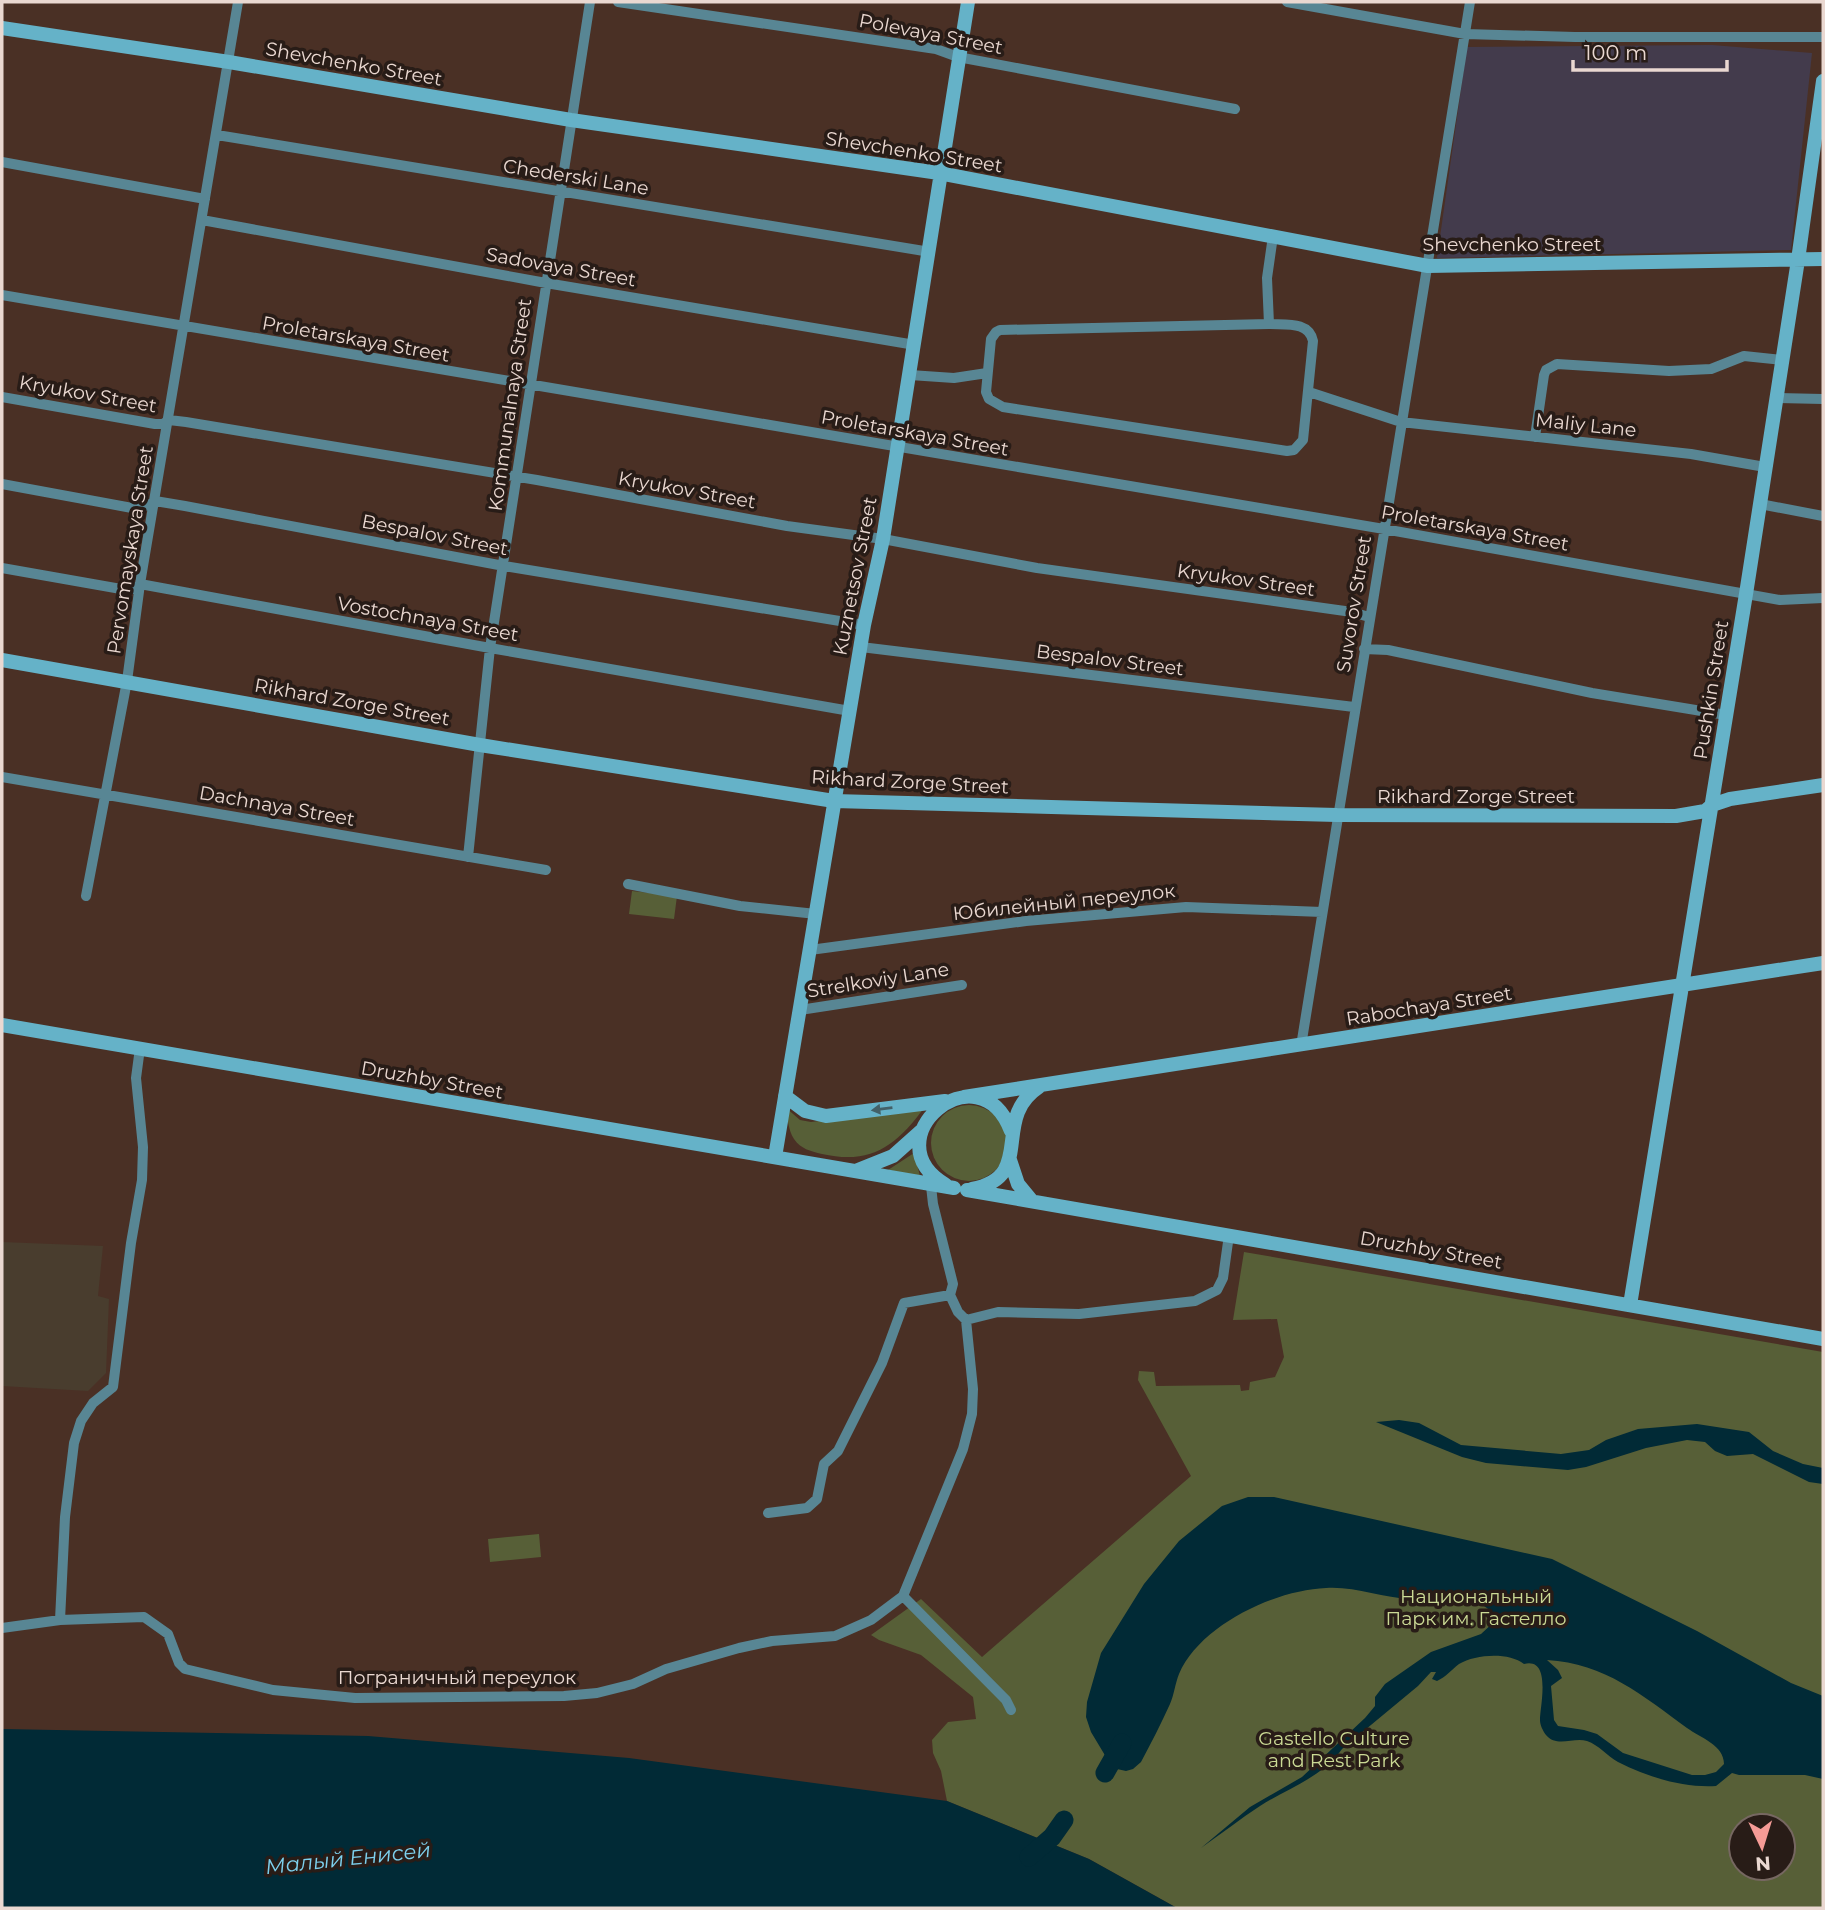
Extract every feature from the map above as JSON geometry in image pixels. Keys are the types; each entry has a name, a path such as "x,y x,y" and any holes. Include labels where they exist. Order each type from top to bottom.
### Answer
{"street":[{"name":"Pervomayskaya Street","path":"86,896 127,681 140,584 238,2"},
{"name":"Kommunalnaya Street","path":"468,857 490,648 590,2"},
{"name":"Polevaya Street","path":"618,2 936,49 958,57 1235,109"},
{"name":"Kuznetsov Street","path":"775,1157 860,647 883,539 968,2"},
{"path":"1287,2 1465,34 1823,37"},
{"name":"Suvorov Street","path":"1301,1046 1470,2"},
{"name":"Shevchenko Street","path":"2,28 229,62 571,120 939,173 1428,266 1823,260"},
{"name":"Pushkin Street","path":"1630,1304 1820,128 1823,81"},
{"name":"Chederski Lane","path":"216,135 930,252"},
{"path":"2,162 205,199"},
{"name":"Sadovaya Street","path":"202,220 546,283 915,345"},
{"path":"1269,324 1267,278 1273,236"},
{"name":"Proletarskaya Street","path":"2,295 1384,529 1780,600 1823,598"},
{"path":"1269,324 1307,328 1314,341 1303,440 1294,450 1003,407 995,404 986,392 991,339 1000,330 1269,324"},
{"path":"1535,437 1544,375 1546,370 1557,364 1669,371 1711,369 1744,356 1783,360"},
{"path":"910,375 954,378 987,373"},
{"name":"Maliy Lane","path":"1309,392 1401,422 1691,454 1765,467"},
{"name":"Kryukov Street","path":"2,397 155,424 163,424 169,420 518,477 1037,568 1352,612 1369,617"},
{"path":"1776,398 1823,398"},
{"name":"Bespalov Street","path":"2,484 132,508 140,508 155,501 504,566 864,625"},
{"path":"1760,504 1823,516"},
{"name":"Vostochnaya Street","path":"2,568 121,589 135,589 140,584 850,711"},
{"name":"Bespalov Street","path":"860,647 1354,707"},
{"path":"1364,649 1388,650 1592,693 1726,715"},
{"name":"Rikhard Zorge Street","path":"2,660 480,745 834,802 1337,815 1676,816 1705,811 1712,805 1740,797 1823,785"},
{"name":"Dachnaya Street","path":"2,777 545,870"},
{"path":"628,884 740,906 816,914"},
{"name":"Юбилейный переулок","path":"810,950 1026,921 1186,907 1322,912"},
{"name":"Rabochaya Street","path":"785,1096 804,1111 826,1116 957,1099 1823,963"},
{"name":"Strelkoviy Lane","path":"800,1010 962,985"},
{"name":"Druzhby Street","path":"2,1025 855,1171 930,1178"},
{"path":"2,1628 60,1620 65,1517 74,1443 81,1421 93,1403 113,1387 129,1256 142,1180 143,1147 136,1078 140,1048"},
{"path":"1011,1131 1023,1100 1040,1086"},
{"path":"855,1171 892,1156 921,1131 932,1112 957,1099 979,1099 993,1106 1004,1117 1011,1131 1013,1147 1003,1172 993,1181 981,1188 960,1189 930,1178"},
{"path":"768,1513 807,1508 817,1499 824,1464 838,1451 877,1373 904,1303 950,1295 953,1284 933,1204 930,1178 921,1155 921,1131"},
{"path":"1010,1160 1018,1184 1032,1201"},
{"name":"Druzhby Street","path":"960,1189 1823,1339"},
{"path":"965,1320 998,1312 1079,1314 1195,1301 1217,1290 1223,1278 1229,1235"},
{"name":"Пограничный переулок","path":"60,1620 144,1617 168,1634 179,1663 185,1669 273,1690 355,1698 564,1696 597,1693 633,1684 666,1669 739,1648 772,1641 835,1636 871,1620 903,1596 932,1530 970,1423 973,1389 965,1320 950,1295"},
{"path":"903,1596 1006,1700 1011,1710"}],"shaded area":[{"path":"1712,45 1812,53 1791,250 1437,258 1467,47"},
{"path":"2,1242 103,1246 98,1296 109,1299 106,1373 88,1391 2,1386"}],"green space":[{"path":"632,891 677,896 674,919 629,914"},
{"path":"969,1105 983,1108 996,1116 1004,1129 1007,1143 1004,1157 996,1170 983,1178 969,1181 955,1178 942,1170 934,1157 931,1143 934,1129 942,1116 955,1108"},
{"path":"785,1107 800,1120 811,1122 924,1108 903,1133 881,1149 855,1157 839,1157 814,1152 800,1145 790,1132"},
{"path":"914,1153 920,1176 888,1170"},
{"name":"Национальный Парк им. Гастелло","path":"1244,1252 1823,1352 1823,1908 1177,1908 1089,1859 947,1801 941,1771 933,1753 932,1740 948,1722 976,1719 973,1697 921,1655 871,1635 921,1599 982,1657 1191,1476 1138,1380 1139,1371 1154,1372 1156,1386 1240,1385 1241,1391 1249,1390 1250,1382 1275,1377 1284,1357 1277,1319 1233,1320"},
{"path":"539,1534 541,1557 490,1562 488,1539"}],"water":[{"path":"1399,1420 1419,1423 1461,1445 1561,1454 1589,1450 1606,1440 1638,1429 1697,1424 1749,1432 1773,1451 1803,1464 1823,1468 1823,1484 1809,1482 1753,1454 1727,1456 1715,1451 1705,1442 1687,1440 1646,1448 1568,1470 1486,1463 1462,1457 1376,1422"},
{"path":"1248,1497 1274,1497 1552,1559 1697,1631 1791,1683 1823,1696 1823,1779 1805,1775 1732,1773 1716,1786 1678,1783 1618,1762 1587,1741 1555,1741 1546,1735 1540,1722 1542,1684 1538,1668 1533,1664 1524,1664 1501,1656 1483,1656 1459,1664 1437,1681 1432,1679 1436,1672 1431,1672 1325,1767 1260,1806 1201,1848 1250,1807 1302,1777 1365,1718 1375,1706 1375,1697 1385,1684 1431,1652 1481,1634 1496,1617 1488,1609 1468,1600 1400,1598 1337,1588 1306,1590 1263,1603 1221,1626 1189,1656 1179,1674 1170,1704 1141,1762 1133,1769 1117,1769 1109,1762 1091,1732 1086,1717 1087,1702 1101,1653 1144,1584 1179,1541 1222,1506","holes":["1547,1660 1568,1662 1605,1674 1639,1693 1716,1747 1724,1764 1716,1772 1692,1775 1623,1753 1597,1734 1558,1726 1554,1720 1551,1686 1562,1678"]},
{"name":"Малый Енисей","path":"2,1729 368,1736 629,1758 947,1801 1089,1859 1177,1908 2,1908"}],"waterway":[{"path":"1105,1773 1122,1743"},
{"path":"1029,1857 1052,1837 1064,1820"}],"park label":[{"name":"Gastello Culture and Rest Park","path":"1334,1749"}]}
